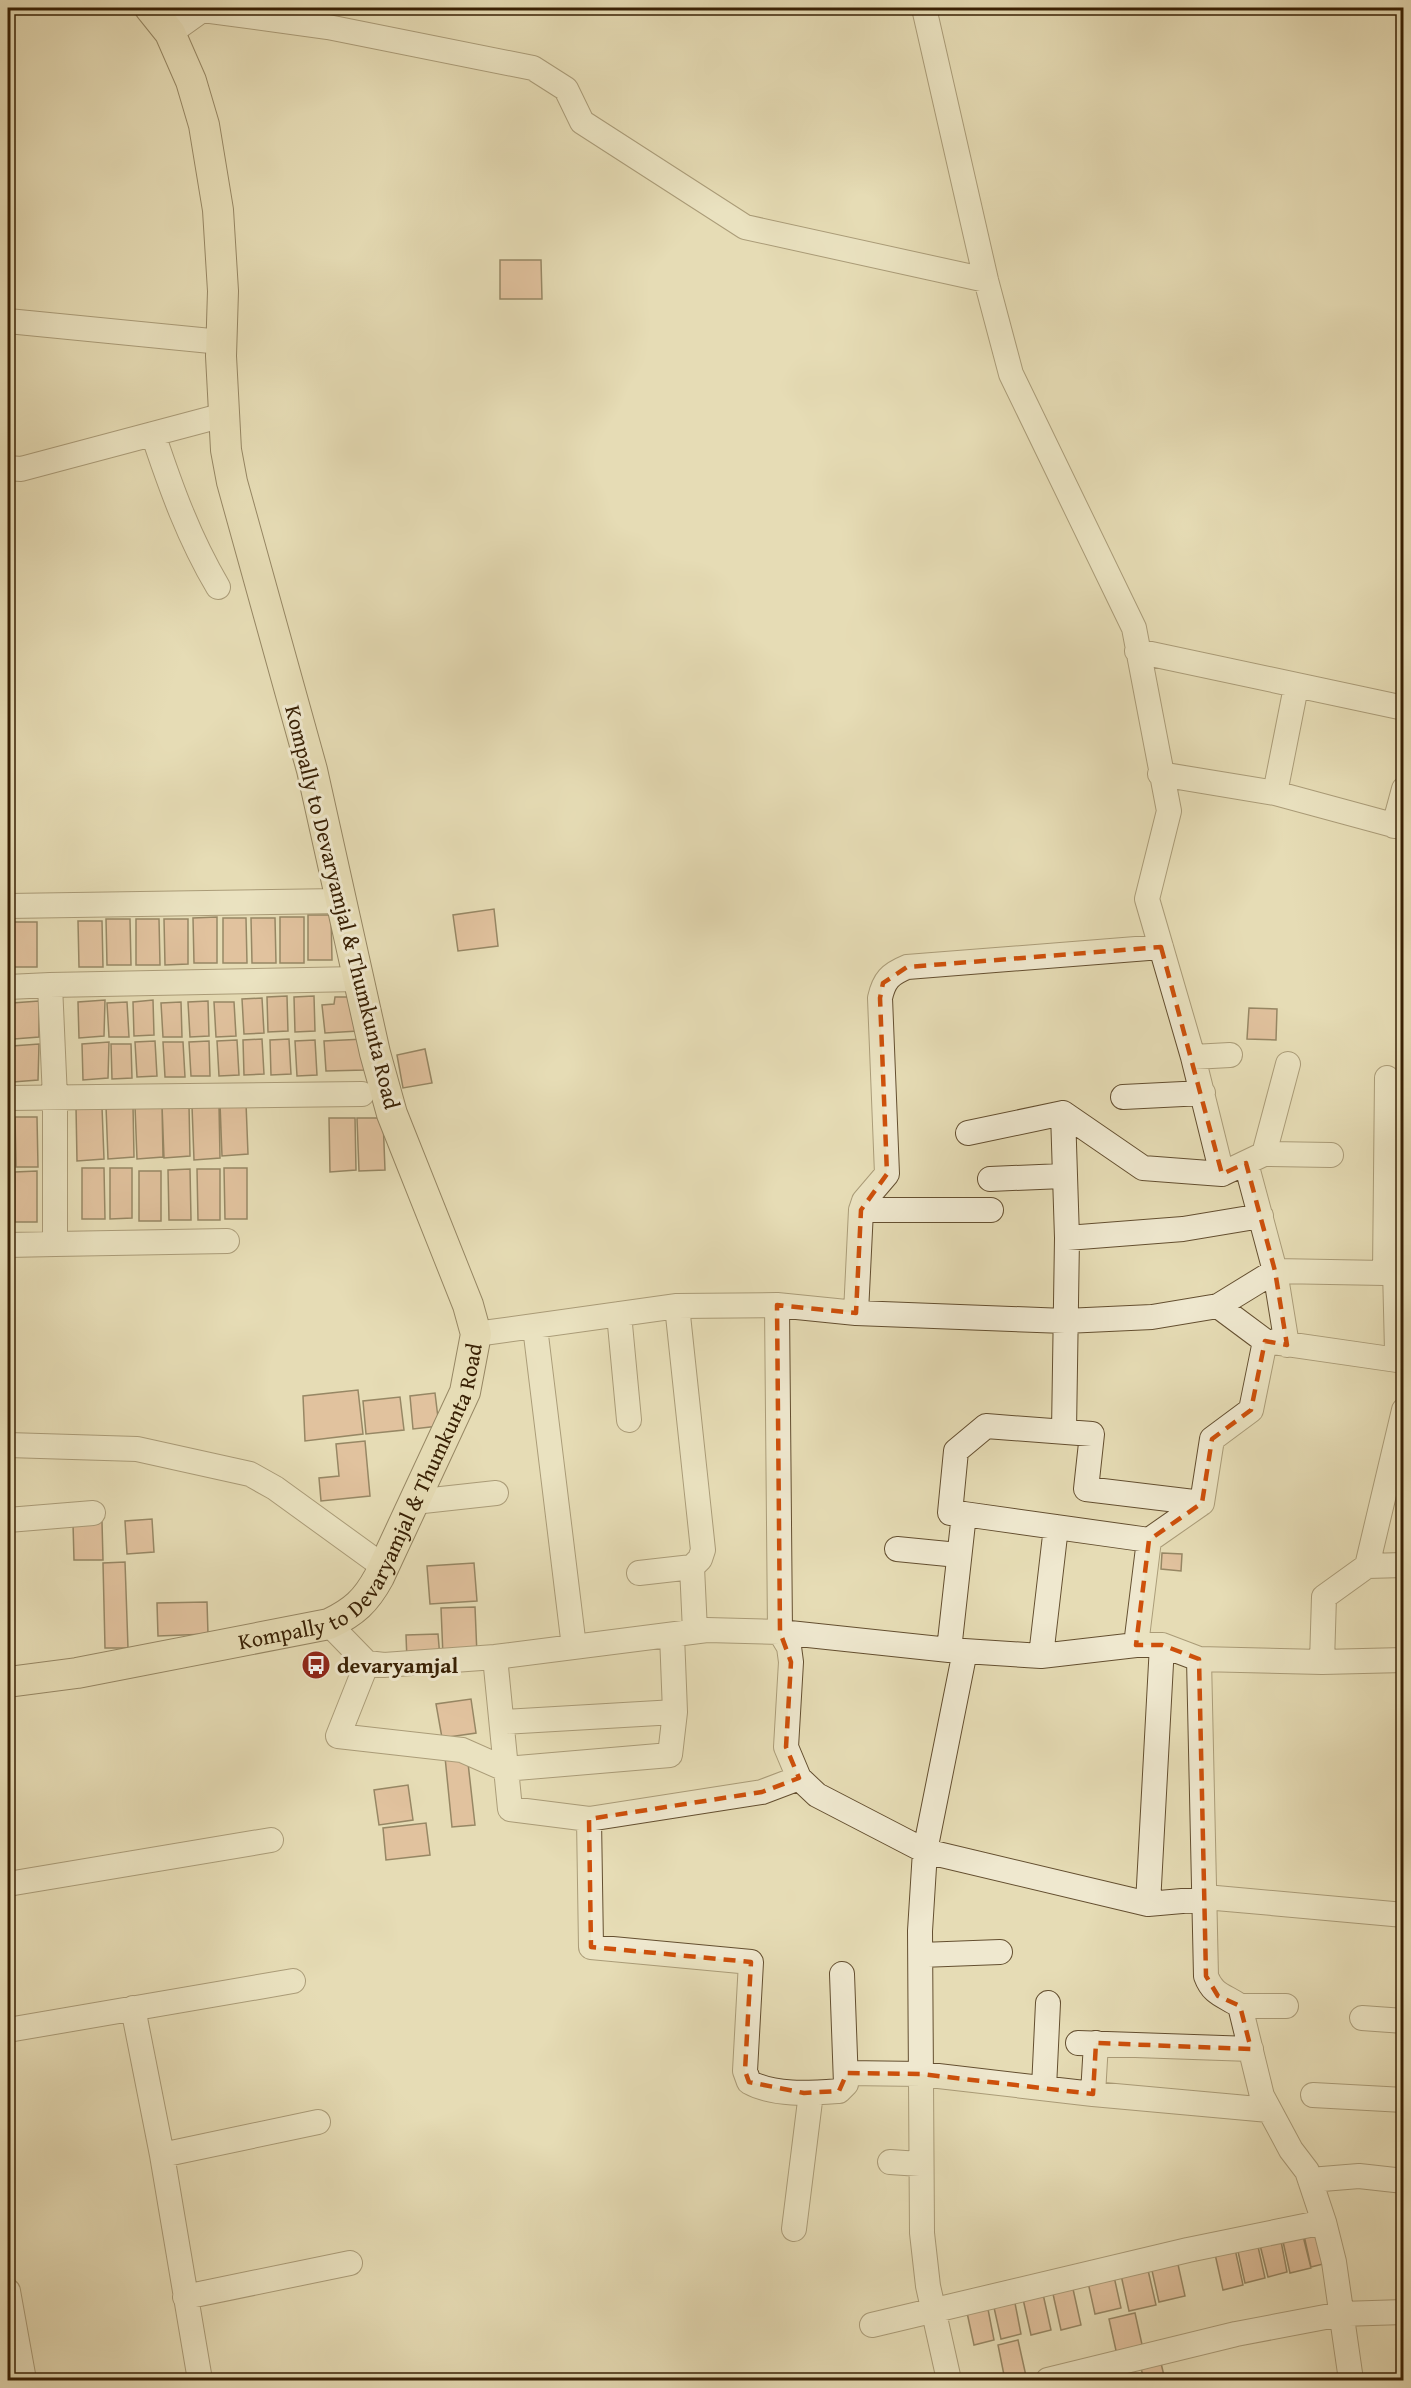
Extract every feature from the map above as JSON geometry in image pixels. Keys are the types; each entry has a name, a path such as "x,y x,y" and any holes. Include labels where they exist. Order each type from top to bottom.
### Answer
{"main road":[{"name":"Kompally to Devaryamjal & Thumkunta Road","path":"8,1683 77,1673 330,1624 354,1612 368,1599 465,1392 476,1334 468,1305 392,1114 375,1053 312,770 232,482 226,450 224,415 221,342 223,291 219,221 204,125 191,81 170,33 150,8"}],"street":[{"path":"924,8 986,280 1011,374 1134,628 1160,774 1169,811 1148,899 1203,1093 1222,1174"},
{"path":"170,33 204,9 328,27 534,68 566,89 582,122 745,227 986,280"},
{"path":"8,321 221,342"},
{"path":"8,468 21,469 224,415"},
{"path":"153,434 177,507 197,553 218,588"},
{"path":"1137,651 1296,687 1404,708"},
{"path":"1275,793 1296,687"},
{"path":"1160,774 1275,793 1399,827 1404,789"},
{"path":"8,906 60,907 147,902 340,901"},
{"path":"856,1313 861,1210 864,1201 887,1174 880,998 883,983 892,973 907,967 1161,947"},
{"path":"8,987 359,979"},
{"path":"50,985 55,1098 55,1244"},
{"path":"1193,1057 1230,1055"},
{"path":"1202,1503 1086,1489 1092,1434 986,1426 956,1451 950,1513 1149,1540 1202,1503 1212,1439 1251,1410 1276,1343 1275,1271 1261,1216 1255,1159 1288,1064"},
{"path":"1387,1078 1397,1352 1404,1359"},
{"path":"1123,1097 1203,1093"},
{"path":"8,1098 362,1094"},
{"path":"968,1133 1063,1113 1143,1168 1222,1174 1255,1159 1331,1155"},
{"path":"1063,1113 1063,1176 1067,1238 1064,1431"},
{"path":"990,1179 1063,1176"},
{"path":"861,1210 991,1210"},
{"path":"1067,1238 1183,1229 1261,1216"},
{"path":"8,1245 227,1241"},
{"path":"476,1334 677,1306 777,1305 856,1313 1065,1321 1152,1317 1218,1306 1275,1271 1395,1270"},
{"path":"777,1305 780,1632 789,1647 791,1662 786,1747 799,1778 817,1794 925,1851 1148,1904 1228,1899 1404,1915"},
{"path":"367,1663 338,1736 462,1750 505,1769 670,1755 692,1567 700,1559 703,1550 677,1306"},
{"path":"1218,1306 1276,1343 1404,1359"},
{"path":"619,1314 629,1420"},
{"path":"535,1327 574,1647"},
{"path":"1367,1566 1404,1410"},
{"path":"8,1445 137,1449 250,1474 275,1488 384,1567"},
{"path":"414,1502 496,1493"},
{"path":"8,1520 93,1513"},
{"path":"949,2380 933,2311 922,2234 921,1955 925,1851 957,1651 958,1556 964,1514"},
{"path":"1041,1656 1056,1527"},
{"path":"1136,1645 1149,1540"},
{"path":"897,1549 958,1556"},
{"path":"1322,1662 1324,1597 1367,1566 1404,1565"},
{"path":"639,1573 692,1567"},
{"path":"330,1624 367,1663 384,1665 495,1657 683,1633 762,1630 957,1651 1041,1656 1162,1644 1199,1659 1322,1662 1404,1660"},
{"path":"1148,1904 1162,1644"},
{"path":"495,1657 510,1809 589,1819 762,1792 799,1778"},
{"path":"1199,1659 1202,1899 1206,1976 1210,1988 1218,1996 1231,2000 1239,2006 1286,2006"},
{"path":"502,1722 675,1712"},
{"path":"589,1819 591,1947 752,1962 745,2071 748,2082 757,2087 811,2092 839,2091 846,2084 842,1974"},
{"path":"8,1884 271,1840"},
{"path":"921,1955 1000,1952"},
{"path":"8,2030 293,1981"},
{"path":"1044,2088 1048,2003"},
{"path":"1239,2006 1262,2096 1310,2180 1324,2222 1334,2262 1351,2380"},
{"path":"133,2008 162,2155 200,2380"},
{"path":"1362,2018 1404,2021"},
{"path":"1093,2094 1087,2043 1251,2049"},
{"path":"847,2073 921,2074 1093,2094 1269,2110"},
{"path":"794,2229 811,2092"},
{"path":"1313,2095 1404,2100"},
{"path":"162,2155 318,2122"},
{"path":"890,2162 920,2164"},
{"path":"1310,2180 1359,2176 1404,2181"},
{"path":"872,2325 1176,2253 1324,2222"},
{"path":"185,2296 350,2263"},
{"path":"8,2291 11,2326 24,2380"},
{"path":"1048,2380 1236,2334 1341,2314 1404,2312"}],"highlighted area":[{"path":"1161,947 1222,1174 1246,1163 1275,1271 1287,1345 1265,1341 1251,1410 1212,1439 1202,1503 1149,1540 1136,1645 1162,1645 1199,1659 1206,1976 1218,1996 1240,2006 1251,2049 1096,2043 1093,2094 921,2074 847,2073 839,2091 804,2093 749,2082 745,2071 751,1962 591,1947 589,1819 762,1792 799,1778 786,1747 791,1662 780,1632 777,1305 856,1313 861,1210 887,1174 880,998 883,983 907,967"}],"building":[{"path":"500,260 541,260 542,299 500,299"},
{"path":"494,909 498,946 458,951 453,915"},
{"path":"308,915 331,915 332,960 308,960"},
{"path":"217,917 217,963 194,963 193,918"},
{"path":"280,917 304,917 304,963 280,963"},
{"path":"223,918 246,918 247,963 223,963"},
{"path":"251,918 275,918 276,963 252,963"},
{"path":"106,919 130,919 131,965 107,965"},
{"path":"136,919 159,919 160,965 136,965"},
{"path":"164,919 188,919 188,964 165,965"},
{"path":"78,921 102,921 103,967 79,967"},
{"path":"13,922 37,922 37,967 13,967"},
{"path":"287,996 288,1031 268,1032 267,997"},
{"path":"314,996 315,1031 295,1032 294,997"},
{"path":"335,997 357,997 358,1031 325,1033 322,1005 334,1004"},
{"path":"262,998 264,1033 244,1034 242,999"},
{"path":"105,1000 104,1036 79,1038 78,1002"},
{"path":"153,1000 154,1035 134,1036 133,1002"},
{"path":"39,1001 39,1037 14,1039 12,1003"},
{"path":"208,1001 209,1036 190,1037 188,1002"},
{"path":"127,1002 129,1037 109,1037 107,1003"},
{"path":"181,1002 182,1037 163,1037 161,1003"},
{"path":"214,1002 234,1002 236,1036 216,1037"},
{"path":"1249,1008 1277,1009 1276,1040 1247,1039"},
{"path":"262,1039 264,1074 244,1075 243,1040"},
{"path":"289,1039 291,1074 271,1075 270,1040"},
{"path":"364,1039 365,1070 326,1071 324,1041"},
{"path":"237,1040 239,1075 219,1076 217,1041"},
{"path":"315,1040 317,1075 297,1076 295,1041"},
{"path":"155,1041 157,1076 137,1077 135,1042"},
{"path":"209,1041 210,1076 191,1076 189,1042"},
{"path":"109,1042 108,1078 83,1080 82,1044"},
{"path":"163,1042 183,1042 185,1077 165,1077"},
{"path":"39,1044 38,1080 13,1082 12,1046"},
{"path":"111,1044 131,1044 132,1078 112,1079"},
{"path":"425,1049 432,1083 403,1088 397,1055"},
{"path":"220,1103 246,1103 248,1154 222,1156"},
{"path":"162,1105 189,1105 190,1156 164,1158"},
{"path":"106,1106 133,1106 134,1157 108,1159"},
{"path":"135,1106 162,1106 163,1157 137,1159"},
{"path":"192,1106 219,1106 220,1158 194,1160"},
{"path":"76,1107 102,1107 104,1159 77,1161"},
{"path":"8,1116 10,1116 10,1166 8,1166"},
{"path":"15,1117 37,1117 38,1167 16,1167"},
{"path":"329,1118 355,1118 356,1170 330,1172"},
{"path":"357,1118 383,1118 385,1170 359,1171"},
{"path":"82,1168 104,1168 105,1219 82,1219"},
{"path":"110,1168 132,1168 132,1218 110,1219"},
{"path":"224,1168 247,1168 247,1219 225,1219"},
{"path":"190,1169 191,1220 169,1220 168,1170"},
{"path":"197,1169 220,1169 220,1220 198,1220"},
{"path":"37,1171 37,1222 15,1222 15,1172"},
{"path":"139,1171 161,1171 161,1221 139,1221"},
{"path":"8,1173 10,1173 11,1224 8,1224"},
{"path":"358,1390 363,1434 305,1441 303,1396"},
{"path":"435,1393 439,1426 413,1429 410,1396"},
{"path":"400,1397 404,1430 366,1434 363,1401"},
{"path":"365,1441 370,1496 321,1501 319,1478 339,1476 336,1444"},
{"path":"152,1519 154,1552 127,1554 125,1521"},
{"path":"102,1522 103,1560 74,1560 73,1523"},
{"path":"1162,1553 1182,1554 1181,1571 1161,1569"},
{"path":"125,1562 128,1648 105,1648 103,1563"},
{"path":"474,1563 477,1601 430,1604 427,1566"},
{"path":"207,1602 208,1634 158,1636 157,1603"},
{"path":"475,1607 477,1655 443,1656 441,1608"},
{"path":"438,1634 440,1658 407,1660 406,1635"},
{"path":"471,1699 476,1733 442,1738 436,1704"},
{"path":"467,1754 475,1825 452,1827 445,1757"},
{"path":"408,1785 413,1820 379,1825 374,1790"},
{"path":"426,1823 430,1855 386,1860 383,1828"},
{"path":"1324,2226 1331,2262 1311,2267 1303,2231"},
{"path":"1302,2232 1311,2268 1290,2273 1282,2237"},
{"path":"1280,2236 1287,2272 1268,2277 1259,2241"},
{"path":"1257,2242 1265,2278 1245,2283 1237,2247"},
{"path":"1235,2249 1243,2285 1223,2290 1215,2254"},
{"path":"1177,2260 1185,2296 1159,2302 1151,2266"},
{"path":"1148,2270 1156,2305 1129,2311 1121,2275"},
{"path":"1113,2272 1121,2308 1095,2314 1087,2278"},
{"path":"1073,2289 1081,2325 1061,2330 1053,2294"},
{"path":"1043,2294 1051,2330 1031,2335 1023,2299"},
{"path":"1014,2298 1021,2334 1001,2339 993,2303"},
{"path":"987,2304 994,2340 974,2345 966,2308"},
{"path":"1135,2313 1143,2349 1117,2355 1109,2319"},
{"path":"1018,2340 1026,2376 1005,2380 998,2345"},
{"path":"1161,2363 1165,2380 1144,2380 1141,2368"}],"place":[{"name":"devaryamjal","path":"316,1665"}]}
